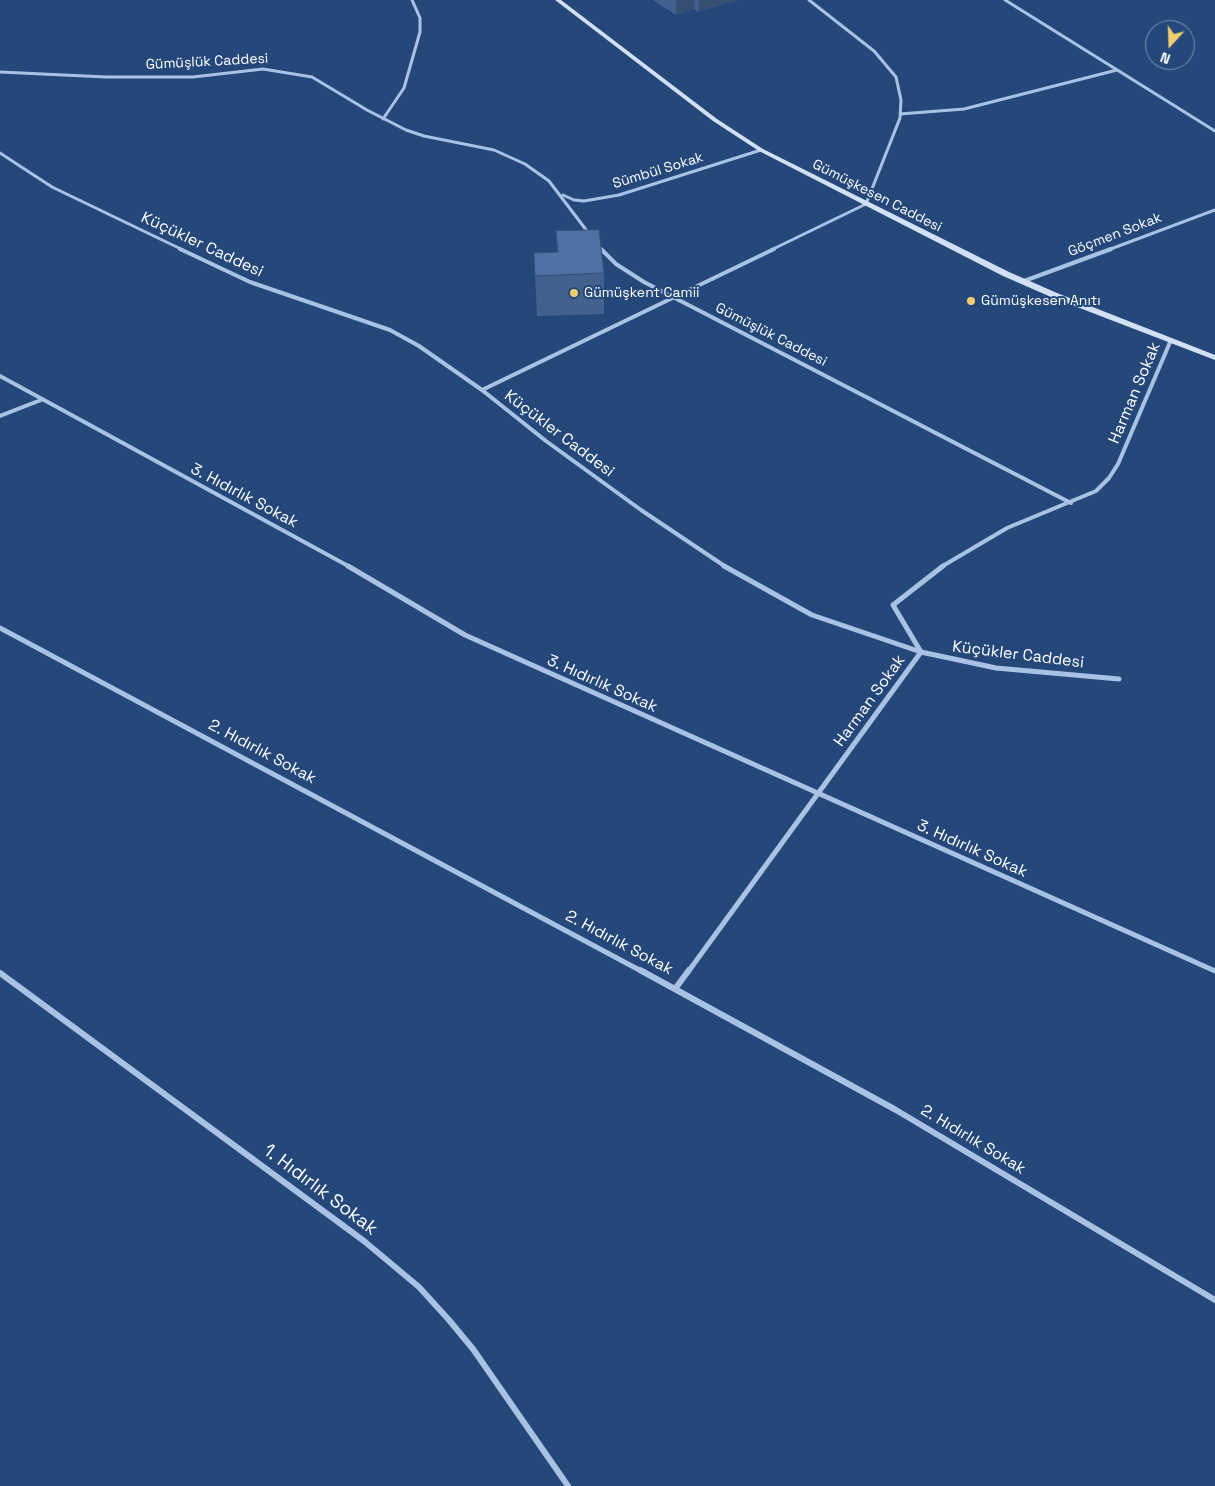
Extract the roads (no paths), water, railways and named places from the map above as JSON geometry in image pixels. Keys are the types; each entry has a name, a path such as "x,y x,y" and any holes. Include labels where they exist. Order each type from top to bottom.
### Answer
{"street":[{"path":"383,119 404,88 420,32 420,18 412,0"},
{"name":"Gümüşkesen Caddesi","path":"558,0 715,120 761,150 947,246 1024,282 1215,358"},
{"path":"482,390 866,204 900,114 901,100 896,77 886,63 854,34 809,0"},
{"path":"1006,0 1215,131"},
{"name":"Gümüşlük Caddesi","path":"0,72 106,77 171,77 211,75 247,69 279,70 312,77 323,82 383,119 424,136 494,150 510,156 538,172 561,195 594,242 616,264 673,298 1071,503"},
{"path":"900,114 942,112 964,108 1117,70"},
{"name":"Sümbül Sokak","path":"561,195 574,200 584,201 619,196 761,150"},
{"name":"Küçükler Caddesi","path":"0,153 52,187 250,282 390,330 419,346 482,390 546,441 707,556 755,585 812,615 921,652 996,668 1119,679"},
{"name":"Göçmen Sokak","path":"1024,282 1215,210"},
{"name":"Harman Sokak","path":"675,989 921,652 893,605 947,563 1007,528 1096,491 1109,478 1118,464 1171,340"},
{"name":"3. Hıdırlık Sokak","path":"0,376 348,566 465,636 1215,972"},
{"path":"0,416 41,400"},
{"name":"2. Hıdırlık Sokak","path":"0,628 675,989 896,1110 1215,1300"},
{"name":"1. Hıdırlık Sokak","path":"0,973 364,1241 419,1287 473,1349 568,1486"}],"place":[{"name":"Gümüşkent Camii","path":"574,293"},
{"name":"Gümüşkesen Anıtı","path":"971,301"}]}
